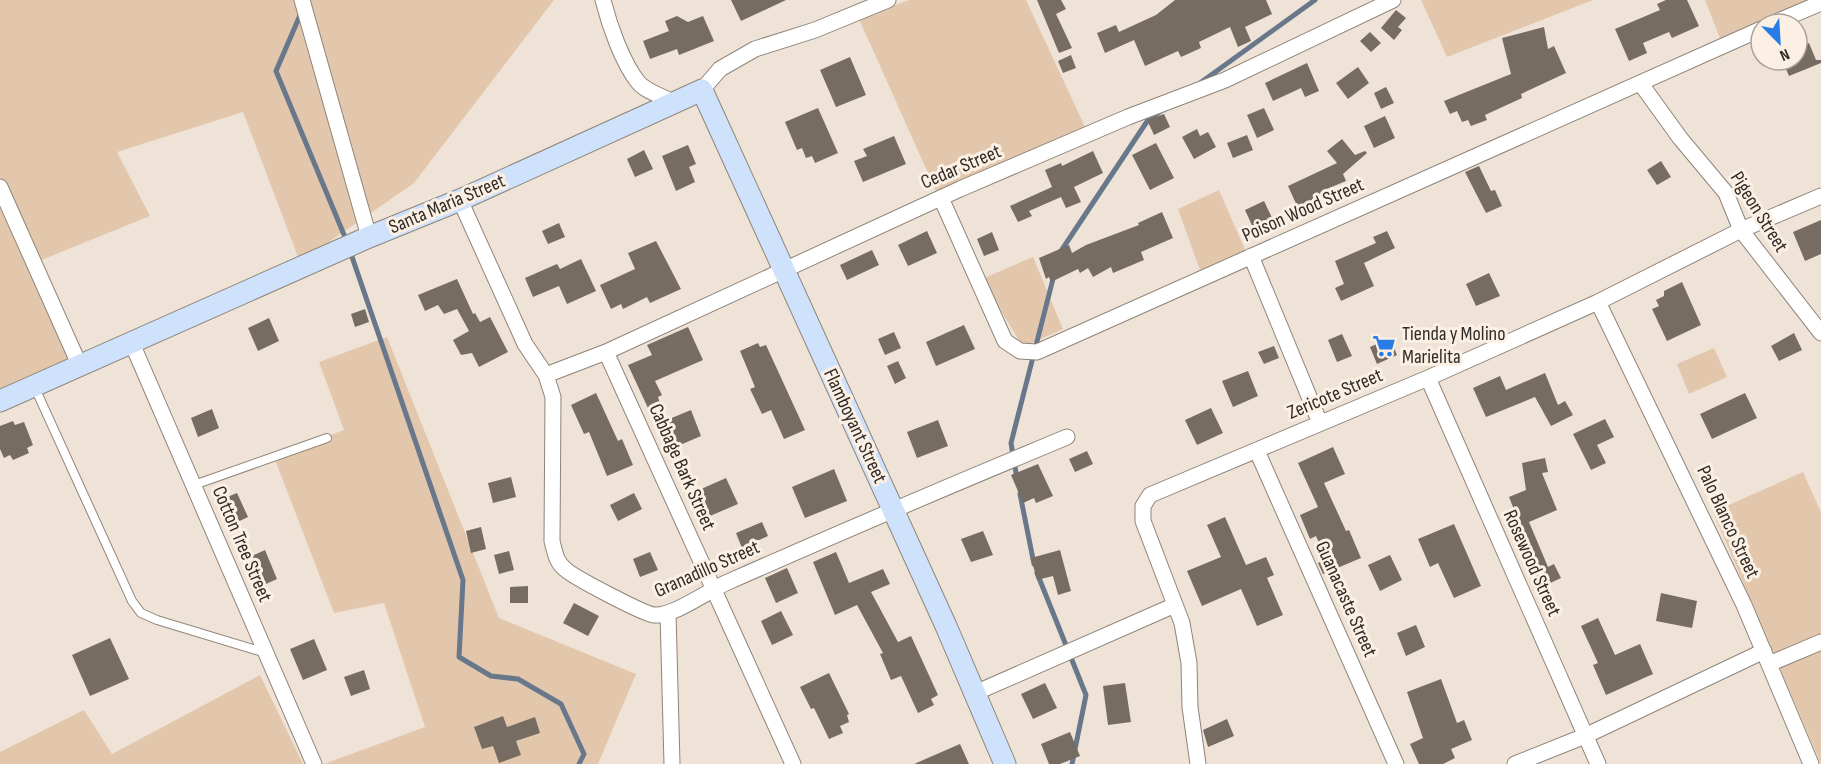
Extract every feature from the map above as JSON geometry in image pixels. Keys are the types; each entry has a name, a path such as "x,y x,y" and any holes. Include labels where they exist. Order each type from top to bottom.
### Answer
{"street":[{"path":"302,0 369,237"},
{"path":"603,0 609,22 638,81 648,90 674,103"},
{"name":"Santa Maria Street","path":"0,401 369,237 460,200 702,90 720,69 755,49 815,30 888,0"},
{"name":"Cedar Street","path":"546,375 606,352 941,198 1128,117 1225,80 1393,0"},
{"path":"1800,12 1821,3"},
{"name":"Poison Wood Street","path":"941,198 1005,341 1020,351 1037,352 1749,34"},
{"name":"Pigeon Street","path":"1641,84 1680,138 1726,193 1741,230 1821,333"},
{"name":"Flamboyant Street","path":"702,90 782,270 894,508 1005,764"},
{"path":"0,187 79,364"},
{"name":"Zericote Street","path":"1198,764 1191,726 1189,663 1182,623 1143,520 1143,506 1149,495 1428,378 1598,302 1741,230 1821,196"},
{"name":"Granadillo Street","path":"460,200 525,344 546,375 553,398 552,541 556,558 566,570 640,611 655,615 668,613 714,588 894,508 1067,437"},
{"path":"1251,256 1320,423"},
{"name":"Palo Blanco Street","path":"1598,302 1724,562 1811,764"},
{"name":"Cotton Tree Street","path":"131,341 314,764"},
{"name":"Cabbage Bark Street","path":"606,352 794,764"},
{"name":"Rosewood Street","path":"1428,378 1598,764"},
{"name":"Guanacaste Street","path":"1257,451 1396,764"},
{"path":"975,693 1175,605"},
{"path":"668,613 672,764"},
{"path":"1515,764 1766,657 1821,642"}],"lane":[{"path":"34,386 132,601 141,613 266,653"},
{"path":"194,485 327,438"}],"shaded area":[{"path":"0,0 554,0 414,183 300,262 243,112 117,152 150,216 39,261 79,357 0,396"},
{"path":"909,0 1026,0 1086,129 936,191 859,19"},
{"path":"1421,0 1593,0 1447,57"},
{"path":"1705,0 1807,0 1782,12 1749,12 1749,28 1721,41"},
{"path":"1219,190 1246,252 1201,273 1178,209"},
{"path":"1033,257 1063,329 1023,347 982,279"},
{"path":"387,337 499,618 636,674 598,764 324,764 425,727 384,603 334,613 274,457 344,430 319,362"},
{"path":"1714,348 1727,377 1689,394 1677,364"},
{"path":"1803,472 1821,512 1821,764 1713,512"},
{"path":"260,675 303,764 0,764 0,752 84,710 112,754"}],"building":[{"path":"731,0 786,0 741,21"},
{"path":"1037,0 1061,0 1066,9 1056,14 1072,48 1059,53"},
{"path":"1175,0 1266,0 1272,14 1245,27 1251,41 1238,47 1230,27 1199,42 1201,48 1181,57 1178,51 1145,66 1134,40 1105,53 1097,33 1116,25 1119,32 1156,15"},
{"path":"1666,0 1687,0 1699,26 1672,38 1669,32 1643,43 1647,53 1629,61 1615,29 1660,10 1657,4"},
{"path":"1396,10 1406,18 1398,27 1402,30 1394,40 1381,28"},
{"path":"677,16 688,22 703,16 714,41 679,55 677,49 650,59 643,41 669,31 665,21"},
{"path":"1544,27 1548,49 1554,46 1566,73 1521,94 1522,98 1485,115 1487,120 1471,126 1468,120 1462,122 1457,111 1450,114 1444,101 1511,74 1502,38"},
{"path":"1370,32 1381,43 1371,52 1360,41"},
{"path":"1809,43 1816,60 1821,60 1821,63 1809,68"},
{"path":"1071,55 1076,68 1063,73 1058,61"},
{"path":"850,57 866,95 836,107 820,70"},
{"path":"1307,63 1319,91 1305,97 1301,88 1273,101 1265,83"},
{"path":"1358,67 1369,83 1348,99 1336,83"},
{"path":"1787,72 1799,72 1789,76"},
{"path":"1386,87 1394,103 1381,109 1374,93"},
{"path":"818,108 838,153 815,163 812,156 806,158 802,148 797,150 785,122"},
{"path":"1264,108 1274,130 1257,138 1247,115"},
{"path":"1164,114 1170,127 1154,135 1147,120"},
{"path":"1385,116 1395,138 1374,148 1364,126"},
{"path":"1197,129 1200,136 1208,132 1216,147 1194,159 1182,137"},
{"path":"1247,135 1253,150 1233,158 1227,143"},
{"path":"894,136 906,164 863,182 854,161 867,156 863,149"},
{"path":"1342,139 1355,155 1365,151 1367,153 1343,174 1346,181 1322,191 1324,196 1298,208 1288,186 1337,163 1327,151"},
{"path":"1156,143 1174,178 1150,190 1132,155"},
{"path":"688,145 696,164 689,167 695,182 676,191 662,156"},
{"path":"644,150 653,169 635,177 627,159"},
{"path":"1093,151 1103,173 1074,187 1081,202 1066,208 1061,197 1029,211 1032,216 1018,222 1010,206 1052,187 1045,170 1061,163 1062,166"},
{"path":"1661,161 1671,177 1657,185 1647,170"},
{"path":"1479,166 1491,191 1495,190 1502,206 1486,213 1465,172"},
{"path":"1264,201 1275,224 1255,232 1245,210"},
{"path":"1162,212 1173,238 1141,252 1144,260 1113,273 1111,267 1093,277 1088,268 1080,273 1078,269 1051,282 1049,277 1046,279 1039,258 1069,245 1072,253 1086,245 1139,225 1138,223"},
{"path":"1821,220 1821,254 1805,261 1793,232"},
{"path":"559,223 565,237 548,244 542,231"},
{"path":"927,231 937,253 908,266 898,245"},
{"path":"1387,231 1395,248 1364,263 1374,286 1341,301 1335,288 1344,284 1335,261 1376,243 1373,237"},
{"path":"992,232 999,250 984,256 977,239"},
{"path":"656,241 681,289 650,303 647,297 623,309 621,304 611,309 600,285 635,269 628,253"},
{"path":"872,250 879,265 847,280 840,265"},
{"path":"581,259 596,291 567,304 559,286 533,297 525,278 557,264 560,269"},
{"path":"1489,273 1500,296 1476,306 1466,284"},
{"path":"457,279 473,314 475,313 480,322 490,317 508,352 479,367 472,353 461,355 453,340 469,331 457,309 444,314 438,305 425,311 418,295"},
{"path":"1682,282 1701,325 1667,341 1652,309 1659,306 1656,300 1664,296 1664,291"},
{"path":"365,309 369,322 355,327 351,314"},
{"path":"269,318 279,341 258,351 248,328"},
{"path":"964,325 975,349 936,366 926,342"},
{"path":"688,327 703,360 655,381 662,395 658,397 660,403 648,408 628,365 652,355 647,345"},
{"path":"894,332 901,348 885,355 878,339"},
{"path":"1794,333 1802,350 1779,361 1771,346"},
{"path":"1342,334 1352,356 1337,362 1328,340"},
{"path":"1390,338 1397,355 1377,364 1370,347"},
{"path":"758,343 760,347 766,345 805,430 784,439 771,410 762,414 750,389 755,387 740,351"},
{"path":"1274,346 1279,358 1264,364 1258,352"},
{"path":"898,361 906,378 895,384 887,366"},
{"path":"1248,371 1258,396 1233,407 1222,381"},
{"path":"1545,373 1558,405 1565,401 1573,415 1551,426 1535,397 1486,417 1473,388 1500,376 1506,390"},
{"path":"596,393 618,441 622,439 633,465 607,476 589,432 584,434 571,405"},
{"path":"1745,393 1757,418 1712,439 1700,414"},
{"path":"1211,408 1223,433 1197,445 1185,420"},
{"path":"212,409 219,428 198,437 191,418"},
{"path":"691,410 701,436 673,448 662,422"},
{"path":"1605,419 1614,437 1597,445 1606,463 1591,470 1573,434"},
{"path":"938,420 948,446 917,458 907,432"},
{"path":"13,421 15,425 24,422 33,445 27,448 29,453 13,460 10,455 4,458 0,449 0,426"},
{"path":"1333,447 1345,474 1324,483 1361,558 1323,574 1318,563 1326,559 1316,536 1310,539 1300,515 1318,507 1298,463"},
{"path":"1087,451 1093,464 1075,472 1069,459"},
{"path":"1545,458 1548,472 1542,473 1557,510 1529,522 1548,567 1554,564 1561,578 1542,587 1528,558 1526,559 1508,515 1515,512 1509,497 1526,490 1522,463"},
{"path":"1038,464 1053,496 1036,503 1034,498 1023,503 1011,475"},
{"path":"834,469 847,501 805,518 792,487"},
{"path":"511,477 516,497 493,503 488,483"},
{"path":"726,478 738,504 710,516 699,490"},
{"path":"237,493 248,517 231,525 220,500"},
{"path":"634,493 642,509 618,521 610,505"},
{"path":"1225,517 1246,565 1266,557 1274,575 1267,578 1283,615 1257,626 1241,589 1202,606 1187,571 1221,557 1207,525"},
{"path":"762,522 768,536 742,548 736,533"},
{"path":"1454,524 1481,586 1454,598 1438,563 1430,567 1418,539"},
{"path":"481,527 486,549 471,553 466,531"},
{"path":"983,531 993,555 971,562 961,539"},
{"path":"265,550 277,579 257,588 245,559"},
{"path":"1060,550 1071,591 1058,595 1053,576 1037,580 1031,558"},
{"path":"509,551 514,570 499,574 494,555"},
{"path":"650,552 658,570 640,577 633,559"},
{"path":"836,552 849,583 883,569 890,584 871,592 898,642 911,636 938,695 931,699 934,705 918,713 901,676 891,680 880,654 883,653 857,605 835,615 813,562"},
{"path":"1390,555 1402,580 1380,591 1368,565"},
{"path":"787,568 798,593 776,603 765,578"},
{"path":"528,586 528,603 510,603 510,587"},
{"path":"1661,593 1697,601 1692,628 1656,621"},
{"path":"574,603 599,616 588,636 563,623"},
{"path":"781,611 793,635 772,645 761,621"},
{"path":"1598,618 1615,655 1640,644 1653,674 1606,695 1593,665 1598,663 1581,626"},
{"path":"1416,625 1425,647 1406,656 1397,633"},
{"path":"110,638 129,679 90,696 72,655"},
{"path":"314,639 327,670 303,680 290,649"},
{"path":"364,670 370,689 351,696 344,677"},
{"path":"829,673 849,714 847,715 849,722 840,726 843,733 829,739 814,708 811,709 800,687"},
{"path":"1441,679 1457,723 1464,720 1472,740 1451,749 1455,758 1443,764 1419,764 1410,744 1423,738 1407,692"},
{"path":"1045,683 1057,708 1033,719 1021,694"},
{"path":"1125,683 1131,722 1108,725 1103,686"},
{"path":"503,716 507,727 535,717 540,733 516,741 521,755 499,763 493,746 482,749 474,727"},
{"path":"1227,719 1234,736 1208,747 1203,730"},
{"path":"1070,732 1080,756 1060,764 1049,764 1041,744"},
{"path":"960,744 969,764 914,764"}],"waterway":[{"path":"1200,83 1315,0"},
{"path":"301,13 276,71 347,242"},
{"path":"1059,254 1148,120 1161,111"},
{"path":"350,251 463,580 459,657 491,676 518,679 561,704 584,754 579,764"},
{"path":"1017,479 1011,443 1054,275"},
{"path":"1020,494 1034,564"},
{"path":"1037,573 1086,695 1072,764"}],"place":[{"name":"Tienda y Molino Marielita","path":"1384,346"}]}
